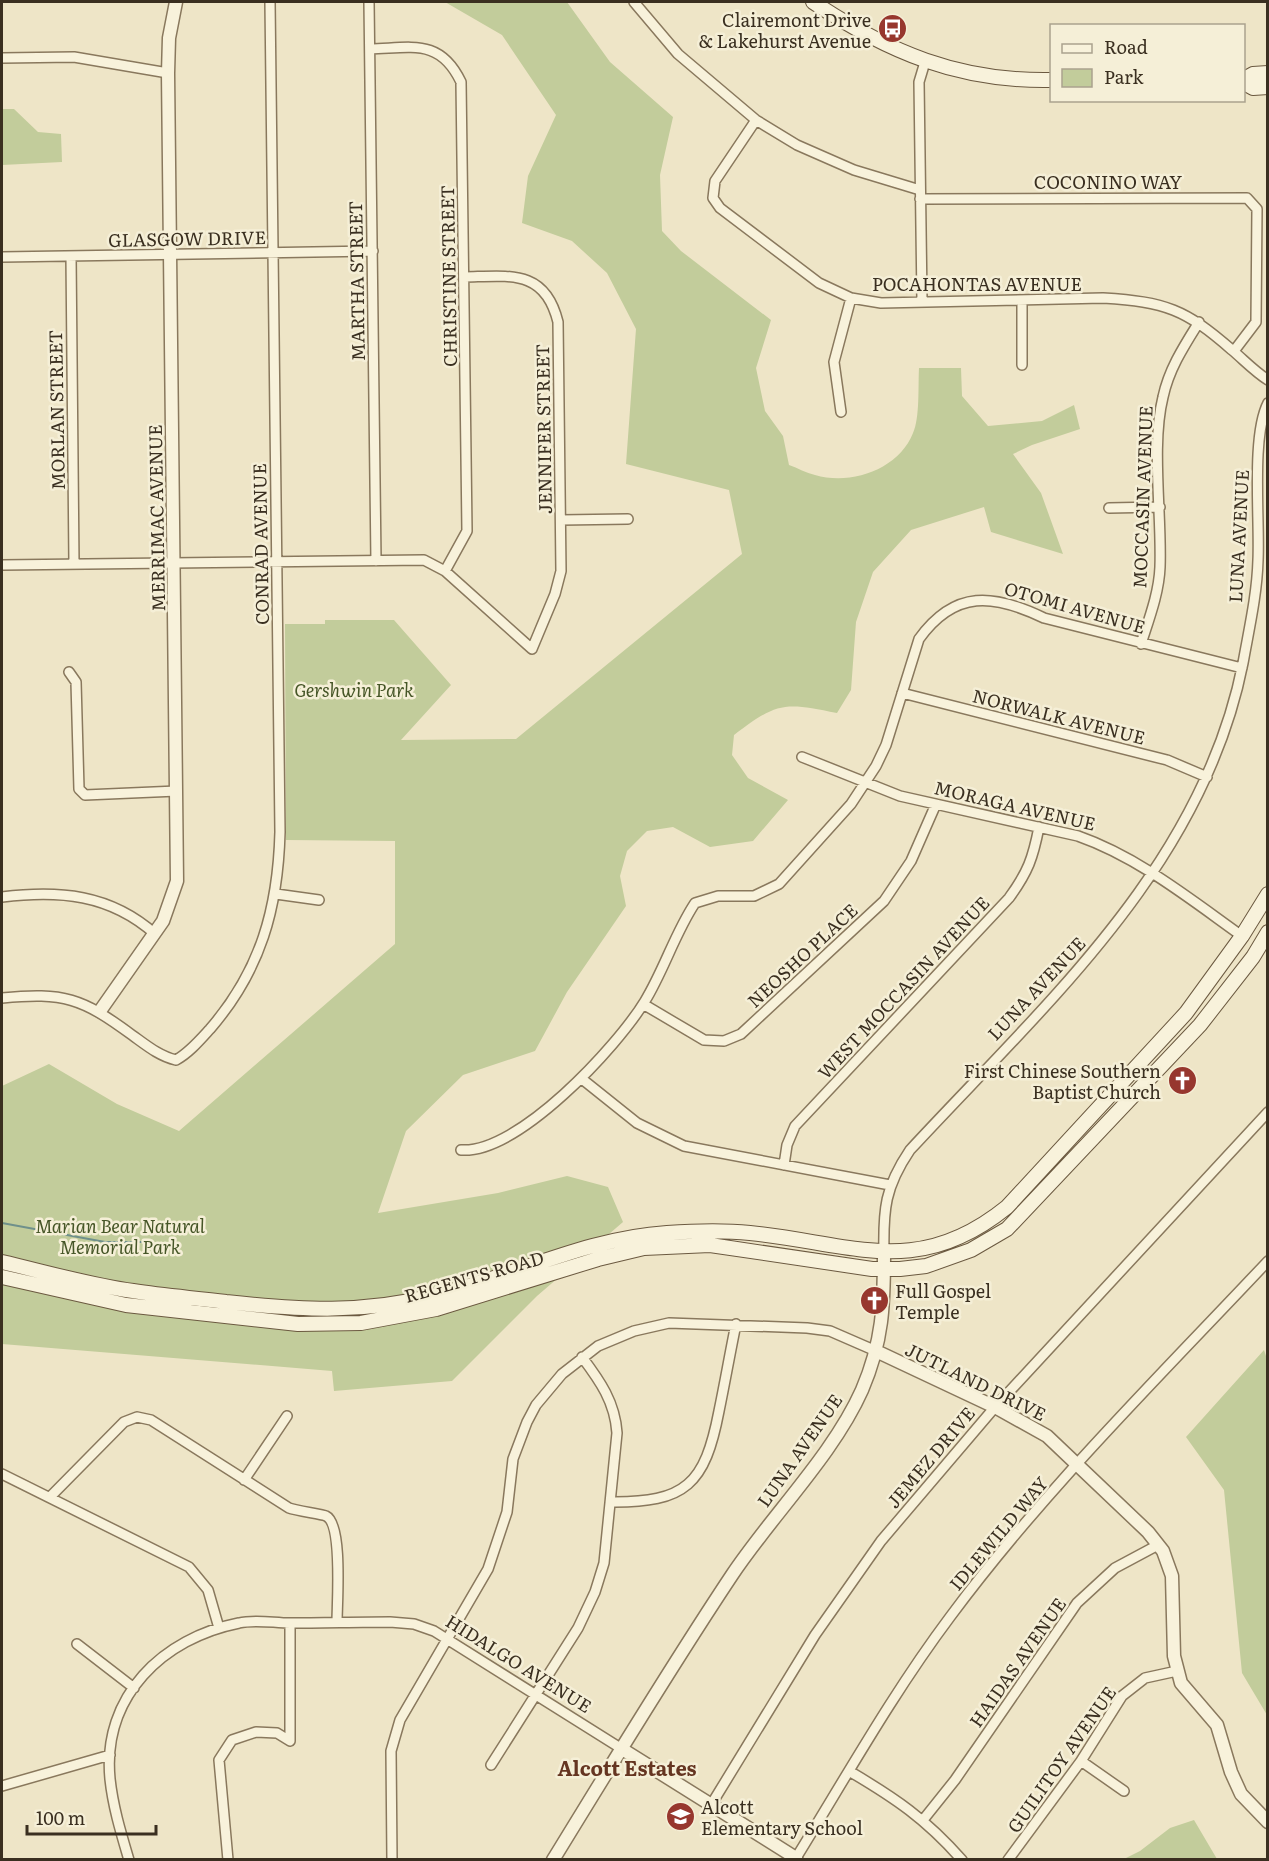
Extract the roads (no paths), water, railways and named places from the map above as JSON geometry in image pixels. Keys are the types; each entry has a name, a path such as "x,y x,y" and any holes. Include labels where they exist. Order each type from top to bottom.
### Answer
{"main road":[{"path":"813,2 873,39 925,62 973,73 1050,80"},
{"path":"1245,80 1253,74 1268,73"},
{"path":"1245,82 1253,88 1268,87"},
{"name":"REGENTS ROAD","path":"2,1262 132,1291 299,1309 357,1310 438,1295 569,1254 644,1234 703,1231 750,1233 884,1253 912,1252 936,1247 984,1226 1007,1207 1186,1013 1242,936 1268,894"},
{"name":"REGENTS ROAD","path":"2,1277 99,1301 298,1324 361,1323 436,1309 560,1270 644,1248 710,1245 884,1270 926,1266 971,1250 1007,1229 1200,1025 1263,949 1268,932"},
{"name":"MORAGA AVENUE","path":"1242,936 1263,949"}],"street":[{"name":"MERRIMAC AVENUE","path":"100,1011 163,921 177,881 168,73 169,38 176,2"},
{"name":"CONRAD AVENUE","path":"100,1011 162,1057 176,1060 182,1057 219,1019 244,981 265,938 276,894 280,832 270,2"},
{"name":"MARTHA STREET","path":"369,2 376,561"},
{"name":"COCONINO WAY","path":"634,2 685,61 756,120 797,145 920,195 1240,197 1253,201 1257,208 1256,322 1234,351"},
{"name":"CHRISTINE STREET","path":"370,49 432,50 453,65 461,82 467,531 445,571"},
{"path":"2,58 74,57 168,73"},
{"path":"922,301 919,82 925,62"},
{"name":"POCAHONTAS AVENUE","path":"756,120 715,181 713,198 720,208 819,283 850,298 881,303 1139,300 1173,308 1199,322 1268,380"},
{"name":"GLASGOW DRIVE","path":"2,257 373,251"},
{"name":"MORLAN STREET","path":"71,256 74,564"},
{"name":"JENNIFER STREET","path":"445,571 532,649 555,594 561,571 558,322 554,306 541,288 524,278 465,277"},
{"path":"841,412 834,362 850,298"},
{"path":"1022,300 1022,365"},
{"name":"MOCCASIN AVENUE","path":"1142,644 1160,569 1158,429 1162,398 1174,362 1199,322"},
{"name":"LUNA AVENUE","path":"553,1860 732,1574 842,1426 861,1390 876,1352 885,1309 883,1207 890,1185 910,1150 1103,941 1152,874 1181,829 1207,777 1242,668 1258,562 1260,428 1268,403"},
{"path":"1109,508 1160,507"},
{"path":"561,520 628,519"},
{"path":"2,565 424,560 445,571"},
{"name":"OTOMI AVENUE","path":"902,693 919,639 937,618 948,609 985,600 1014,604 1044,618 1242,668"},
{"path":"69,672 76,682 80,789 86,795 177,791"},
{"path":"461,1150 473,1151 498,1140 536,1118 582,1079 614,1043 643,1004 695,903 718,896 754,896 779,884 851,804 865,783 886,745 902,693"},
{"name":"NORWALK AVENUE","path":"902,693 1167,760 1207,777"},
{"name":"MORAGA AVENUE","path":"802,757 900,796 1039,827 1098,843 1152,874 1242,936"},
{"name":"NEOSHO PLACE","path":"643,1004 704,1040 724,1041 741,1034 884,901 911,861 936,804"},
{"name":"WEST MOCCASIN AVENUE","path":"784,1165 787,1145 795,1126 1009,898 1033,860 1039,827"},
{"path":"2,897 39,892 82,896 112,905 155,934"},
{"path":"276,894 319,900"},
{"path":"2,998 32,995 61,996 100,1011"},
{"path":"582,1079 637,1123 684,1146 890,1185"},
{"name":"JEMEZ DRIVE","path":"711,1805 815,1635 881,1540 995,1407 1268,1112"},
{"name":"IDLEWILD WAY","path":"797,1859 914,1667 1000,1552 1077,1463 1268,1261"},
{"name":"JUTLAND DRIVE","path":"393,1860 391,1751 400,1720 488,1569 507,1512 513,1459 527,1422 536,1405 562,1374 582,1357 598,1346 634,1331 669,1323 736,1324 830,1331 995,1407 1047,1436 1158,1545 1172,1576 1174,1656 1177,1671 1192,1698 1217,1725 1231,1772 1241,1794 1268,1822"},
{"path":"610,1502 640,1502 664,1497 686,1486 707,1460 736,1324"},
{"path":"491,1765 578,1628 596,1592 604,1563 617,1432 616,1415 607,1391 582,1357"},
{"path":"244,1480 287,1416"},
{"path":"50,1497 124,1422 137,1417 151,1419 289,1508 312,1515 324,1514 330,1518 337,1537 338,1622"},
{"path":"2,1474 189,1567 208,1590 219,1628"},
{"name":"HAIDAS AVENUE","path":"923,1820 955,1780 1077,1603 1115,1568 1158,1545"},
{"name":"HIDALGO AVENUE","path":"129,1860 116,1812 110,1778 113,1735 124,1703 157,1658 178,1644 208,1630 242,1622 414,1624 434,1630 797,1859"},
{"path":"228,1860 219,1760 232,1740 256,1732 278,1733 290,1741 290,1623"},
{"path":"77,1644 134,1688"},
{"name":"GUILITOY AVENUE","path":"1008,1860 1081,1761 1122,1696 1136,1683 1177,1671"},
{"path":"2,1786 110,1755"},
{"path":"1081,1761 1124,1791"},
{"path":"849,1771 901,1801 962,1860"}],"waterway":[{"path":"2,1223 105,1242 148,1242"}],"place":[{"name":"Clairemont Drive & Lakehurst Avenue","path":"892,29"},
{"name":"First Chinese Southern Baptist Church","path":"1182,1080"},
{"name":"Full Gospel Temple","path":"874,1300"},
{"name":"Alcott Elementary School","path":"680,1816"}],"district":[{"name":"Alcott Estates","path":"627,1767"}],"park label":[{"name":"Gershwin Park","path":"354,689"},
{"name":"Marian Bear Natural Memorial Park","path":"120,1235"}]}
